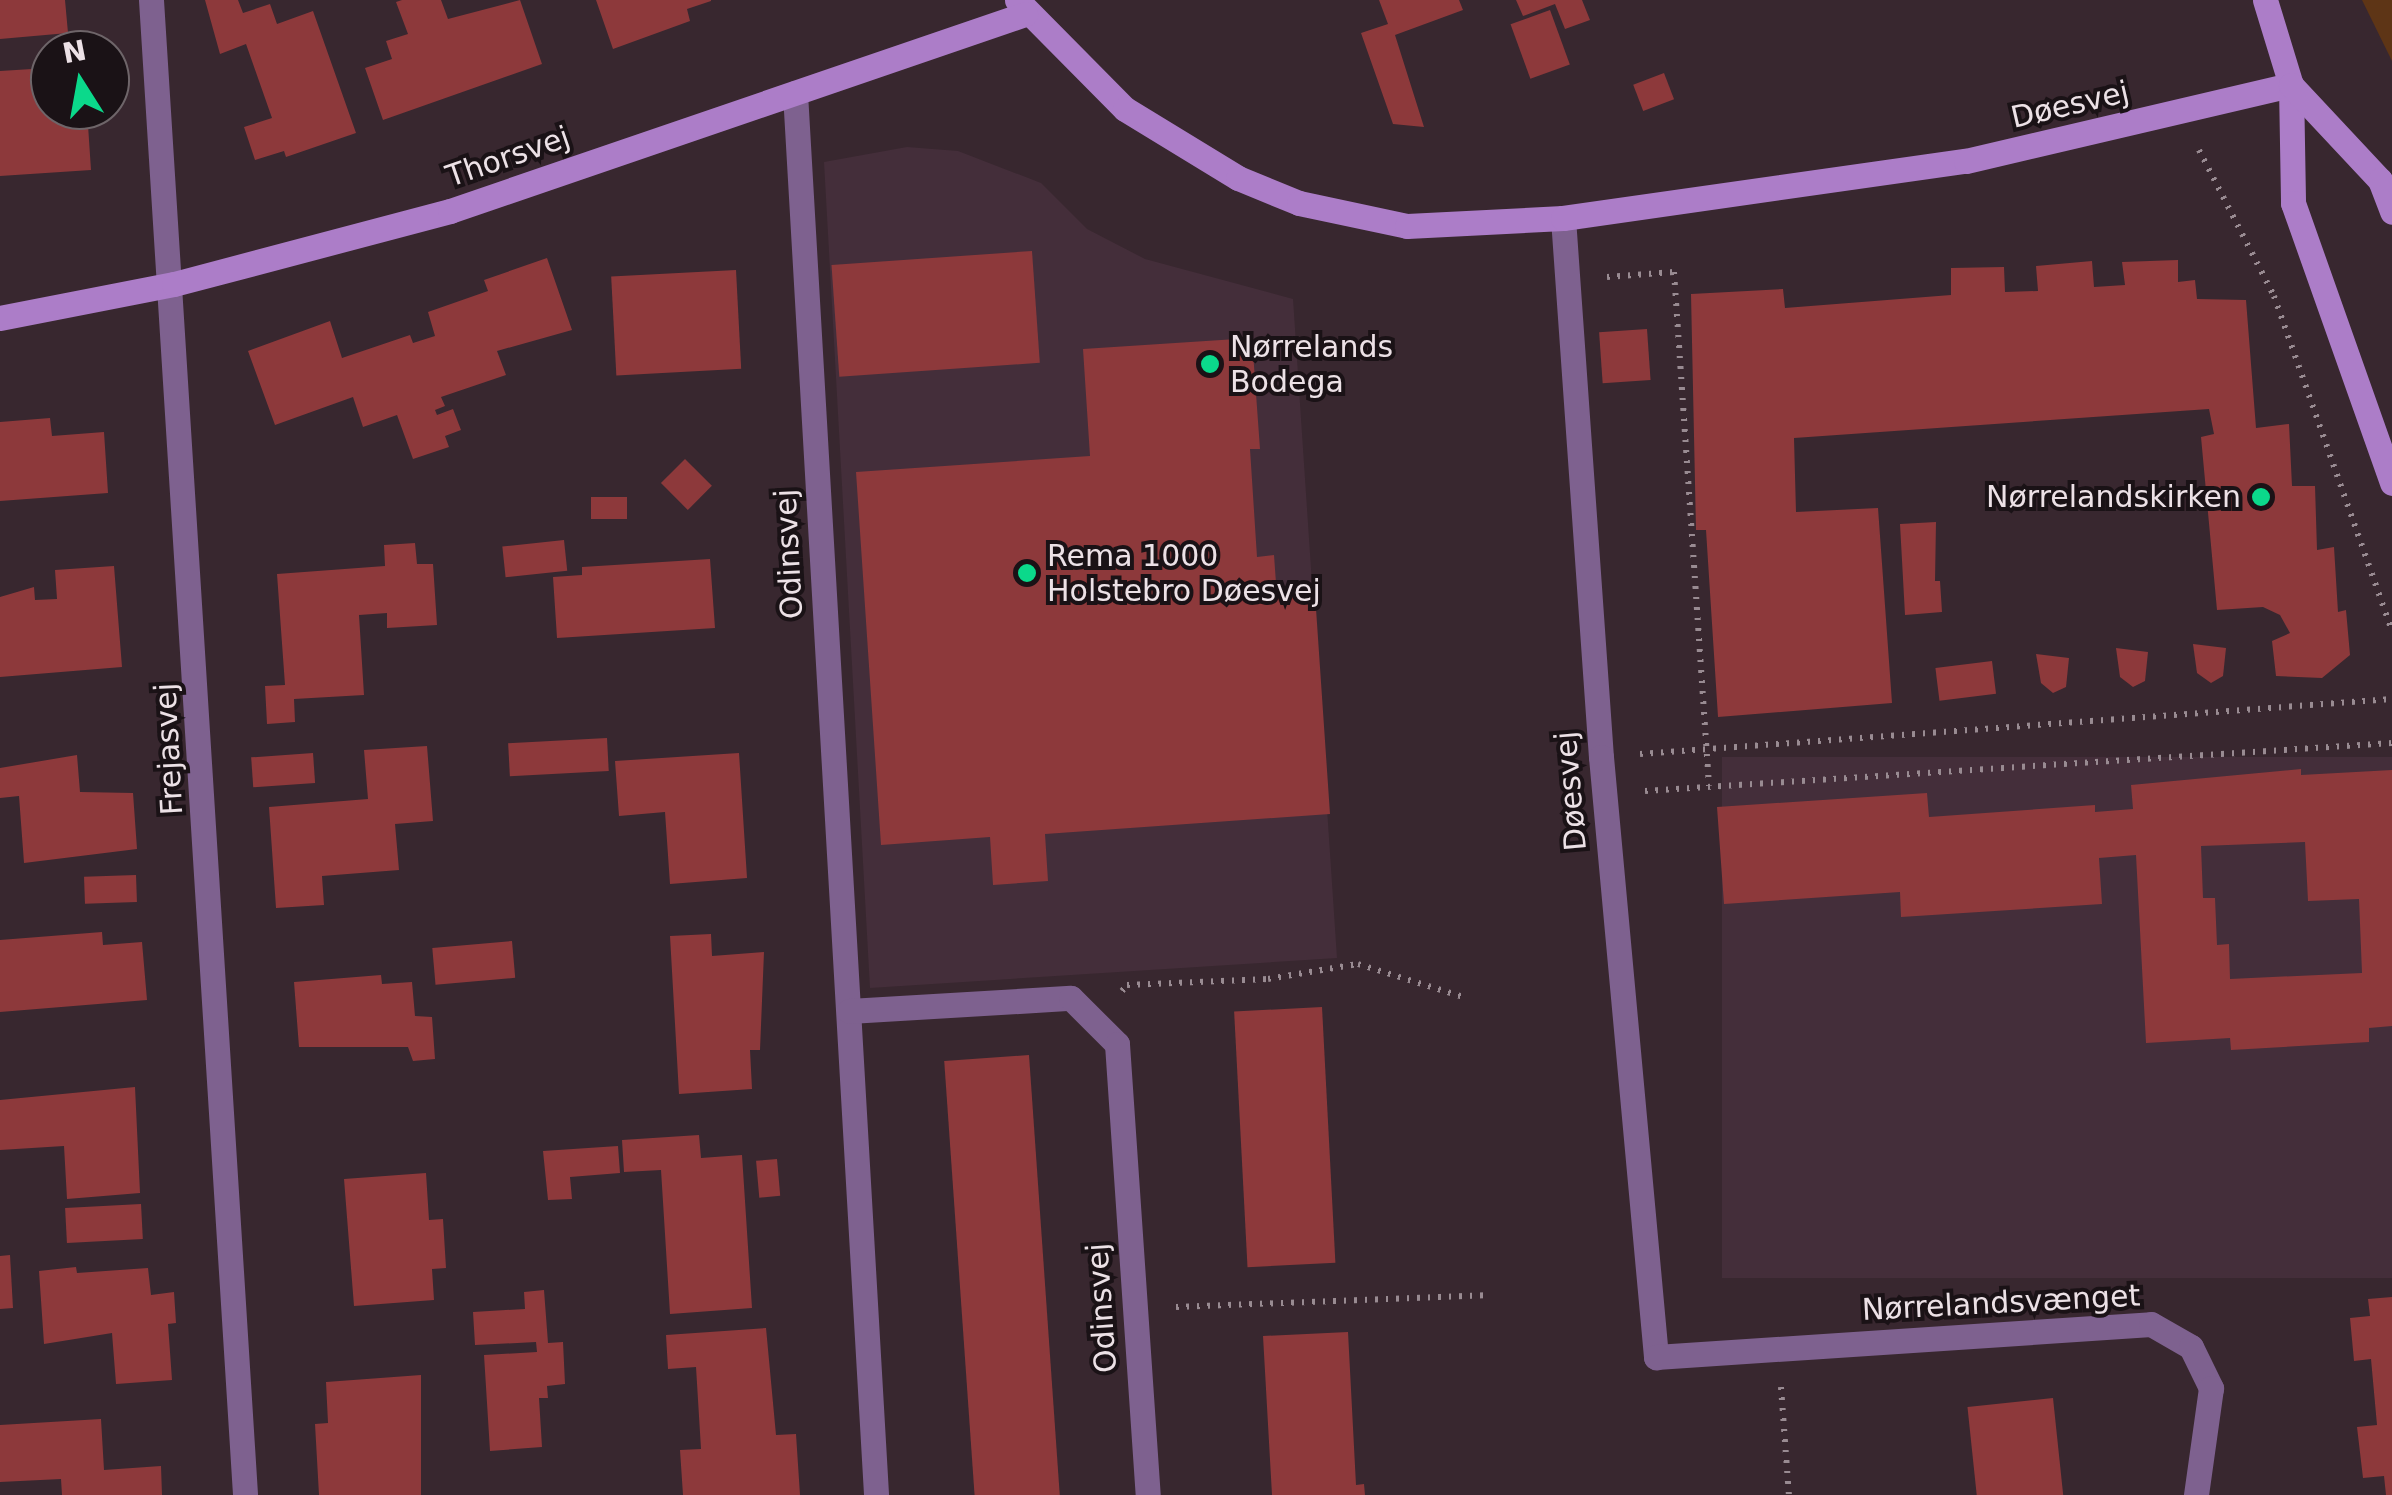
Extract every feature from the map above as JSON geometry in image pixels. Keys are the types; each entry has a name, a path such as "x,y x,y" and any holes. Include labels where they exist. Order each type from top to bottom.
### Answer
{"street":[{"name":"Frejasvej","path":"151,0 174,284 245,1495"},
{"path":"2265,0 2291,85 2293,203 2392,483"},
{"name":"Thorsvej","path":"0,318 174,284 450,211 795,93 1021,7"},
{"name":"Døesvej","path":"1021,7 1125,109 1238,178 1299,204 1407,226 1563,218 1966,162 2291,85"},
{"path":"2291,85 2380,180 2392,212"},
{"name":"Odinsvej","path":"795,93 876,1495"},
{"name":"Døesvej","path":"1563,218 1604,794 1656,1357"},
{"path":"848,1011 1072,998 1098,1018"},
{"name":"Odinsvej","path":"1098,1018 1116,1044 1148,1495"},
{"name":"Nørrelandsvænget","path":"1656,1357 2151,1324 2191,1347 2211,1388 2196,1495"}],"path":[{"path":"2181,113 2274,296 2392,630"},
{"path":"1566,280 1674,272 1709,787"},
{"path":"1601,757 2392,700"},
{"path":"1604,794 2392,743"},
{"path":"1098,1018 1127,985 1268,978 1358,964 1463,997"},
{"path":"1135,1309 1485,1295"},
{"path":"1778,1349 1789,1495"}],"shaded area":[{"path":"2362,0 2392,0 2392,61"},
{"path":"907,147 958,151 1041,183 1087,229 1145,259 1293,299 1337,958 870,988 824,162"},
{"path":"1722,757 2392,757 2392,1278 1722,1278"}],"building":[{"path":"0,0 65,0 68,30 30,30 30,36 0,39"},
{"path":"205,0 238,0 243,13 270,4 277,24 313,11 356,133 286,157 284,151 255,160 244,127 272,118 246,44 220,54"},
{"path":"441,0 448,19 520,0 542,64 383,120 365,68 392,59 386,41 408,34 396,2"},
{"path":"596,0 711,1 687,9 690,21 613,49"},
{"path":"1379,0 1459,0 1463,10 1395,35 1424,127 1393,124 1361,33 1388,24"},
{"path":"1516,0 1582,0 1590,20 1565,29 1555,4 1523,16"},
{"path":"1550,10 1570,65 1530,79 1511,24"},
{"path":"30,69 30,130 88,130 91,170 0,176 0,71"},
{"path":"1664,73 1674,99 1643,111 1633,85"},
{"path":"1032,251 1040,363 839,377 831,265"},
{"path":"547,258 572,330 497,351 506,375 441,397 445,406 435,410 437,415 453,409 461,430 445,436 449,447 413,459 397,415 363,427 353,397 275,425 248,351 330,321 342,358 410,335 413,343 435,336 428,312 488,291 484,280"},
{"name":"Nørrelandskirken","path":"2178,260 2178,282 2195,280 2197,299 2246,300 2256,428 2289,424 2292,486 2315,486 2317,550 2334,547 2338,612 2346,610 2350,655 2322,678 2276,676 2272,641 2290,633 2280,615 2263,607 2217,610 2201,437 2214,434 2209,409 1794,438 1796,512 1878,508 1892,703 1718,717 1706,530 1696,530 1691,294 1783,289 1785,308 1951,295 1951,268 2004,267 2005,292 2038,291 2036,266 2092,261 2094,287 2125,285 2122,262"},
{"path":"736,270 741,369 616,375 611,277"},
{"path":"1647,329 1651,380 1603,383 1599,332"},
{"path":"1252,338 1260,449 1250,449 1257,557 1274,555 1277,597 1315,594 1330,814 1045,834 1048,881 993,885 990,837 881,845 856,472 1090,456 1083,349"},
{"path":"50,418 52,436 104,432 108,493 0,501 0,422"},
{"path":"685,459 712,486 688,510 661,483"},
{"path":"591,497 627,497 627,519 591,519"},
{"path":"1936,522 1935,581 1940,581 1942,612 1905,615 1900,524"},
{"path":"564,540 567,571 506,577 502,546"},
{"path":"415,543 417,564 433,564 437,625 387,628 387,613 359,615 364,695 294,699 295,722 267,724 265,686 285,685 277,574 385,566 384,545"},
{"path":"710,559 715,628 557,638 553,577 582,575 582,567"},
{"path":"114,566 122,667 0,677 0,597 34,587 35,600 57,599 55,570"},
{"path":"2193,644 2226,648 2223,676 2211,683 2197,673"},
{"path":"2116,648 2148,652 2145,681 2133,687 2120,677"},
{"path":"2036,654 2069,658 2066,687 2053,693 2041,683"},
{"path":"1992,661 1996,694 1939,701 1935,668"},
{"path":"607,738 609,771 510,776 508,743"},
{"path":"427,746 433,821 395,824 399,870 322,876 324,905 276,908 269,807 368,799 364,750"},
{"path":"313,753 315,783 253,787 251,757"},
{"path":"739,753 747,878 670,884 665,812 619,816 615,761"},
{"path":"77,755 80,792 133,793 137,849 24,863 19,796 0,798 0,768"},
{"path":"2301,769 2301,775 2392,770 2392,1026 2369,1028 2369,1042 2231,1050 2230,1038 2146,1043 2136,855 2099,858 2102,904 1901,917 1900,892 1724,904 1717,807 1927,793 1929,817 2095,805 2095,812 2133,809 2131,785","holes":["2305,842 2308,901 2359,899 2362,973 2230,979 2229,944 2217,945 2215,898 2203,898 2201,846"]},
{"path":"136,875 137,902 85,904 84,877"},
{"path":"102,932 103,945 142,942 147,1000 0,1012 0,940"},
{"path":"711,934 712,956 764,952 760,1050 750,1050 752,1089 679,1094 670,936"},
{"path":"512,941 515,978 436,985 432,948"},
{"path":"381,975 382,984 412,982 415,1016 432,1017 435,1059 413,1061 408,1047 299,1047 294,982"},
{"path":"1322,1007 1335,1263 1248,1267 1234,1012"},
{"path":"1029,1055 1060,1495 975,1495 944,1061"},
{"path":"135,1087 140,1193 67,1199 64,1146 0,1150 0,1100"},
{"path":"699,1135 701,1158 742,1155 752,1308 670,1314 661,1170 624,1172 622,1140"},
{"path":"618,1146 620,1173 570,1177 572,1199 548,1200 543,1151"},
{"path":"777,1159 780,1196 759,1198 756,1161"},
{"path":"426,1173 429,1220 443,1219 446,1268 432,1269 434,1300 354,1306 344,1179"},
{"path":"141,1204 143,1239 67,1243 65,1208"},
{"path":"10,1255 13,1308 0,1309 0,1256"},
{"path":"76,1267 77,1273 148,1268 151,1295 174,1292 176,1323 168,1324 172,1380 116,1384 112,1333 44,1344 39,1271"},
{"path":"544,1290 548,1343 563,1342 565,1384 547,1386 548,1398 539,1398 542,1447 490,1451 484,1355 537,1352 536,1342 475,1345 473,1312 525,1309 524,1292"},
{"path":"2392,1297 2392,1495 2386,1495 2384,1476 2363,1478 2357,1427 2377,1425 2371,1359 2354,1361 2350,1318 2370,1316 2368,1299"},
{"path":"766,1328 776,1435 796,1434 800,1495 683,1495 680,1450 701,1449 696,1367 668,1369 666,1335"},
{"path":"1348,1332 1356,1485 1364,1484 1365,1495 1272,1495 1263,1336"},
{"path":"421,1375 421,1495 319,1495 315,1424 328,1423 326,1382"},
{"path":"2053,1398 2063,1495 1977,1495 1967,1407"},
{"path":"101,1419 104,1470 161,1466 162,1495 62,1495 61,1479 0,1482 0,1425"}],"place":[{"name":"Nørrelands Bodega","path":"1210,364"},
{"name":"Nørrelandskirken","path":"2261,497"},
{"name":"Rema 1000 Holstebro Døesvej","path":"1027,573"}]}
